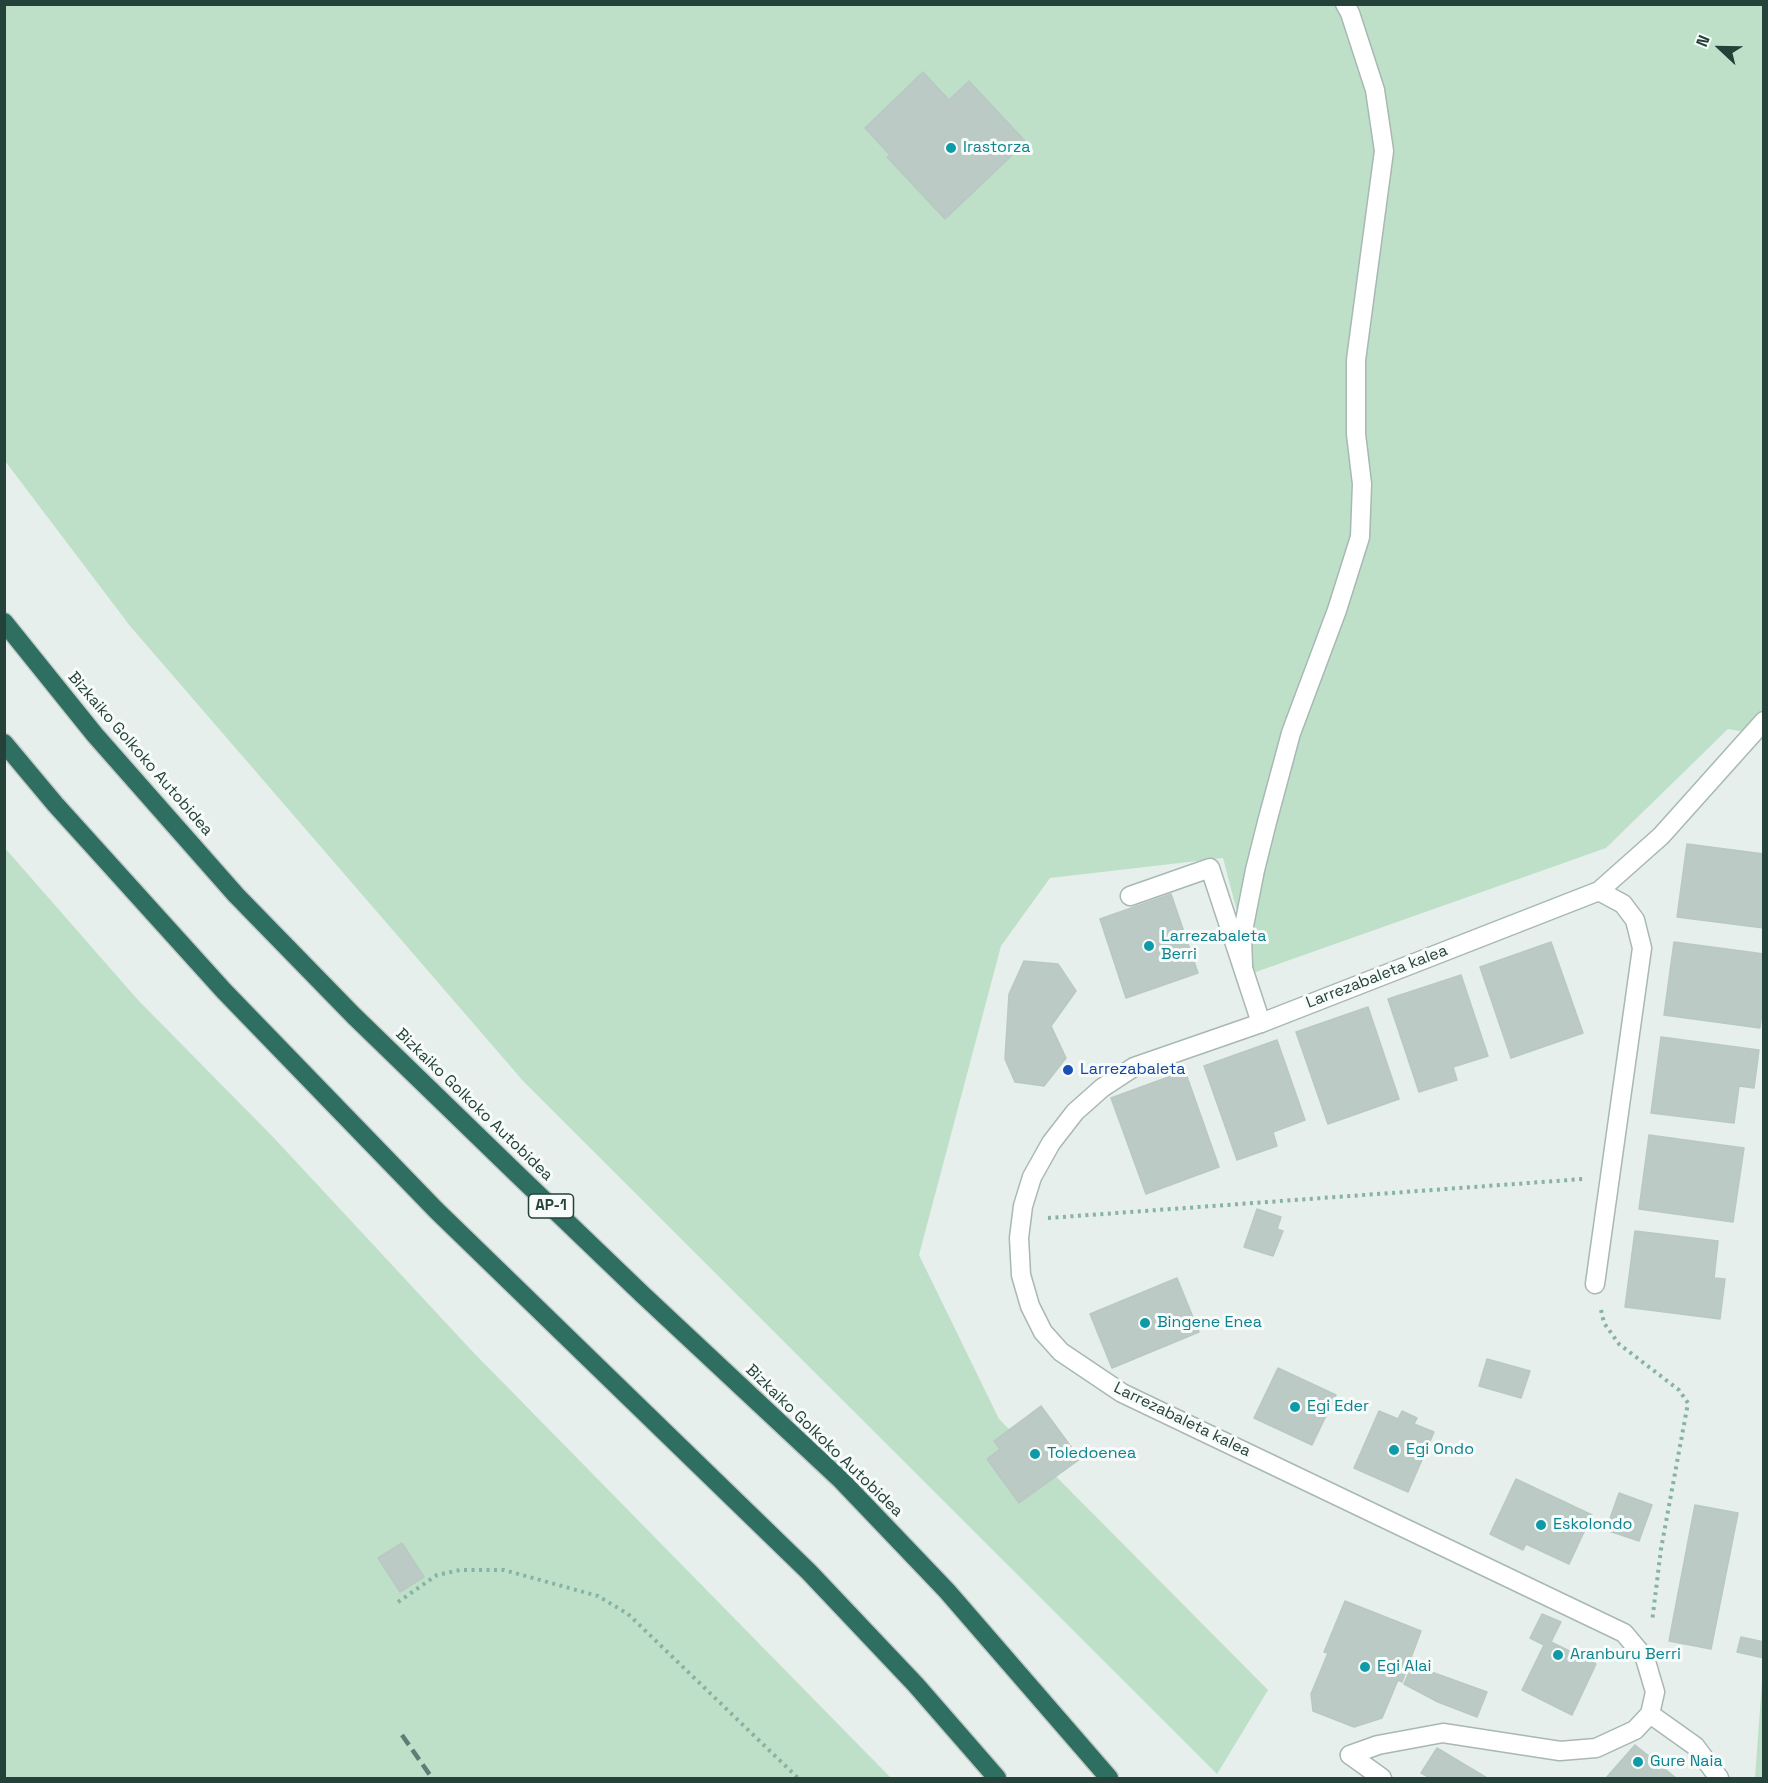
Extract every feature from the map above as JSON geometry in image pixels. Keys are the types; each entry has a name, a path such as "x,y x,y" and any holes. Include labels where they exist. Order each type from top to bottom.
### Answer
{"highway":[{"name":"Bizkaiko Golkoko Autobidea","path":"4,622 95,735 236,895 354,1016 509,1166 841,1480 947,1591 1109,1779"},
{"path":"4,743 55,804 240,1008 436,1210 809,1572 916,1685 998,1779"}],"street":[{"path":"1243,967 1242,936 1255,870 1291,733 1337,610 1360,537 1362,484 1356,434 1356,360 1384,151 1375,90 1345,4"},
{"name":"Larrezabaleta kalea","path":"1650,1714 1654,1692 1645,1658 1624,1633 1122,1393 1061,1352 1043,1332 1030,1306 1021,1275 1019,1238 1021,1220 1032,1178 1051,1143 1075,1112 1102,1088 1134,1067 1261,1023 1599,891 1661,836 1764,721"},
{"path":"1130,896 1210,868 1261,1023"},
{"path":"1595,1284 1642,948 1635,920 1623,904 1599,891"},
{"path":"1382,1779 1350,1755 1378,1745 1443,1733 1560,1751 1596,1748 1635,1730 1650,1714 1695,1746 1719,1779"}],"path":[{"path":"1021,1220 1610,1177"},
{"path":"1595,1284 1604,1323 1619,1344 1679,1390 1688,1403 1661,1550 1645,1658"},
{"path":"398,1602 437,1575 460,1570 504,1570 598,1596 628,1614 798,1779"}],"green space":[{"path":"5,5 1763,5 1763,735 1728,729 1606,848 1253,973 1223,858 1050,878 1001,946 919,1255 999,1419 1268,1690 1217,1774 524,1082 130,626 5,461"},
{"path":"4,847 138,1000 274,1138 473,1352 891,1778 5,1778"},
{"path":"1763,1667 1763,1778 1755,1778"}],"building":[{"name":"Irastorza","path":"923,72 949,100 969,81 1026,142 945,219 887,157 890,155 865,128"},
{"path":"1687,844 1764,854 1764,928 1677,917"},
{"name":"Larrezabaleta Berri","path":"1171,894 1198,973 1126,998 1100,919"},
{"path":"1551,942 1583,1033 1511,1058 1480,967"},
{"path":"1674,942 1764,954 1764,997 1760,1028 1664,1015"},
{"path":"1024,961 1058,964 1076,991 1051,1026 1066,1058 1044,1086 1015,1082 1005,1059 1009,994"},
{"path":"1461,975 1488,1056 1453,1067 1457,1080 1419,1092 1388,999"},
{"path":"1368,1007 1399,1099 1328,1124 1296,1032"},
{"path":"1661,1037 1759,1050 1754,1088 1739,1086 1734,1123 1651,1113"},
{"path":"1277,1040 1305,1120 1273,1132 1277,1146 1237,1160 1204,1066"},
{"path":"1185,1071 1219,1167 1146,1194 1111,1098"},
{"path":"1649,1135 1744,1148 1733,1222 1639,1209"},
{"path":"1257,1209 1281,1217 1277,1229 1283,1231 1273,1256 1244,1247"},
{"path":"1635,1231 1718,1241 1714,1278 1725,1279 1720,1319 1625,1307"},
{"name":"Bingene Enea","path":"1177,1278 1199,1332 1112,1368 1090,1314"},
{"path":"1487,1359 1530,1371 1521,1398 1479,1386"},
{"name":"Egi Eder","path":"1278,1368 1336,1395 1312,1445 1254,1418"},
{"name":"Toledoenea","path":"1041,1406 1080,1459 1019,1503 987,1459 1000,1449 994,1441"},
{"name":"Egi Ondo","path":"1379,1411 1398,1419 1402,1411 1417,1418 1414,1424 1434,1432 1408,1492 1354,1468"},
{"name":"Eskolondo","path":"1516,1479 1592,1515 1569,1564 1526,1544 1523,1550 1490,1534"},
{"path":"1619,1493 1652,1505 1639,1541 1606,1530"},
{"path":"1695,1505 1738,1513 1711,1649 1669,1641"},
{"path":"402,1543 424,1577 400,1592 378,1558"},
{"name":"Egi Alai","path":"1345,1601 1421,1631 1402,1682 1398,1680 1382,1718 1354,1727 1313,1711 1311,1694 1328,1653 1324,1652"},
{"name":"Aranburu Berri","path":"1542,1614 1561,1622 1551,1642 1596,1664 1572,1715 1522,1690 1544,1645 1530,1638"},
{"path":"1741,1637 1764,1642 1764,1658 1737,1652"},
{"path":"1412,1665 1487,1692 1477,1717 1438,1702 1404,1684"},
{"name":"Gure Naia","path":"1635,1745 1676,1778 1606,1778"},
{"path":"1437,1748 1487,1778 1430,1778 1421,1773"}],"railway":[{"path":"402,1735 432,1778"}],"place":[{"name":"Irastorza","path":"951,148"},
{"name":"Larrezabaleta Berri","path":"1149,946"},
{"name":"Larrezabaleta","path":"1068,1070"},
{"name":"Bingene Enea","path":"1145,1323"},
{"name":"Egi Eder","path":"1295,1407"},
{"name":"Egi Ondo","path":"1394,1450"},
{"name":"Toledoenea","path":"1035,1454"},
{"name":"Eskolondo","path":"1541,1525"},
{"name":"Aranburu Berri","path":"1558,1655"},
{"name":"Egi Alai","path":"1365,1667"},
{"name":"Gure Naia","path":"1638,1762"}]}
